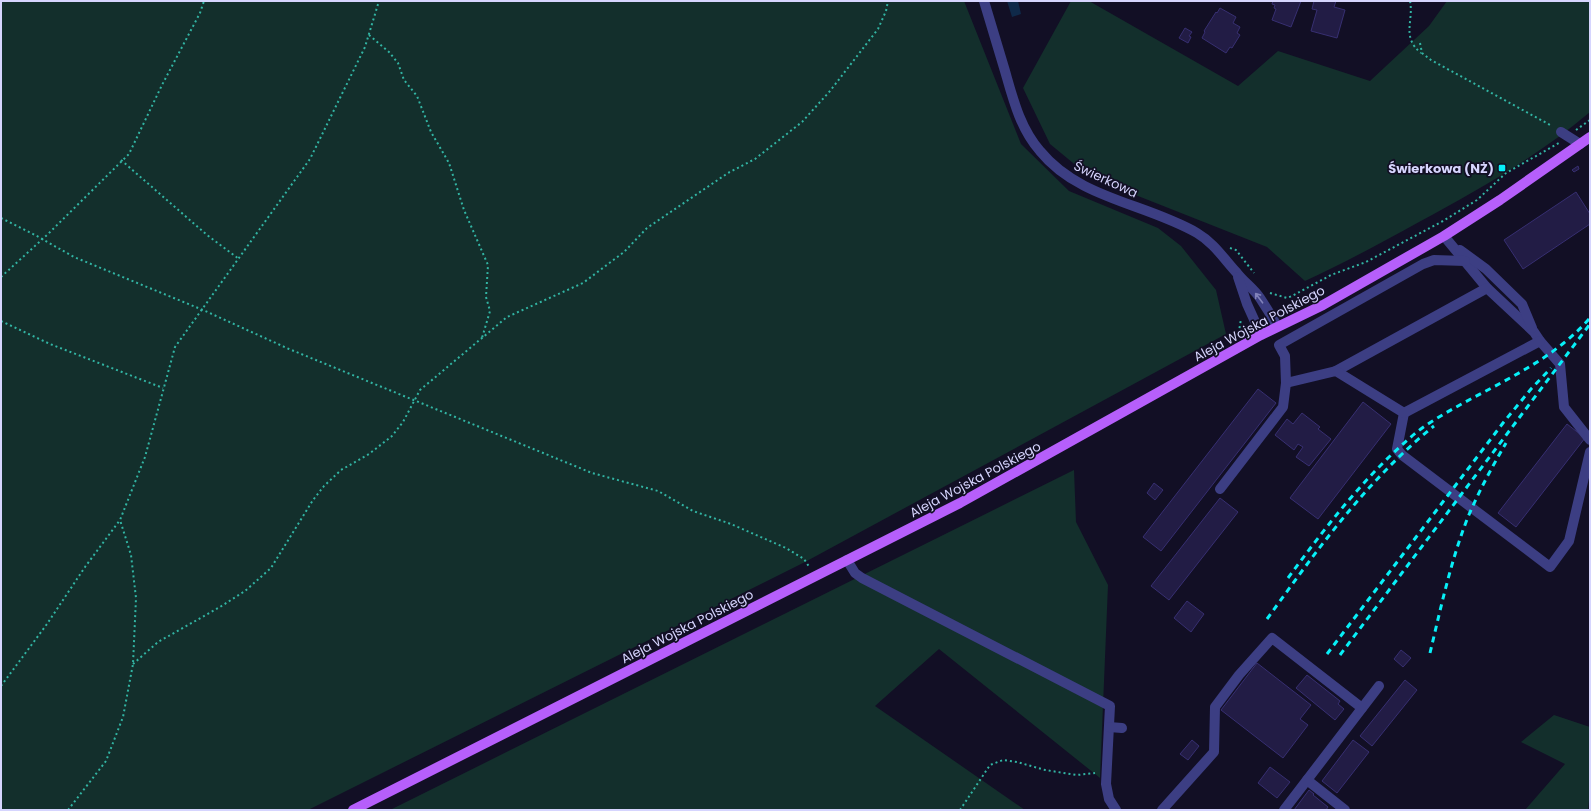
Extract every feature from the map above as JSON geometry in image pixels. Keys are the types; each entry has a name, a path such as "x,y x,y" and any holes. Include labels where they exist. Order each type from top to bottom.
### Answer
{"main road":[{"name":"Aleja Wojska Polskiego","path":"353,810 960,502 1277,326 1323,304 1444,236 1500,200 1590,137"}],"street":[{"name":"Świerkowa","path":"984,1 1017,111 1030,138 1049,162 1074,181 1197,233 1213,245 1227,259 1237,273"},
{"path":"1564,134 1580,144"},
{"path":"1444,236 1454,246 1487,288 1534,332"},
{"path":"1454,246 1486,269 1522,304 1534,332 1560,364 1564,407 1590,440"},
{"path":"1220,489 1283,407 1286,383 1285,356 1279,345 1423,264 1434,260 1465,261"},
{"path":"1237,273 1260,297 1277,326"},
{"path":"1237,273 1247,304 1261,335"},
{"path":"1286,383 1336,370 1487,288"},
{"path":"1404,413 1540,341"},
{"path":"1336,370 1404,413"},
{"path":"1404,413 1397,449 1402,455 1550,567 1569,541 1590,452"},
{"path":"847,560 855,573 862,578 1110,706 1106,784 1109,799 1116,810"},
{"path":"1162,810 1214,752 1215,707 1239,675 1272,638 1362,708"},
{"path":"1284,810 1379,686"},
{"path":"1109,727 1122,728"},
{"path":"1307,780 1345,810"}],"path":[{"path":"1,277 42,239 121,160 129,154 162,85 200,13 204,1"},
{"path":"1,686 47,624 85,567 120,520 145,457 175,347 310,159 365,47 379,1"},
{"path":"133,664 158,642 245,591 271,568 313,500 324,486 341,470 369,454 392,436 403,422 420,390 507,317 583,283 624,252 647,228 728,173 755,159 802,122 830,91 878,29 886,11 888,1"},
{"path":"1410,1 1409,32 1414,47 1452,73 1486,89 1564,134"},
{"path":"369,35 389,52 398,63 404,80 417,96 431,132 449,163 464,210 488,265 486,297 490,311 481,339"},
{"path":"1420,43 1422,53"},
{"path":"1268,292 1287,298 1331,275 1366,262 1477,200 1506,173 1552,148 1564,134 1590,120"},
{"path":"121,160 207,235 239,259"},
{"path":"1,218 74,257 203,310 289,349 592,473 658,491 693,511 731,524 786,548 804,559 810,566 814,577"},
{"path":"1224,356 1226,347 1239,330 1242,320 1240,316"},
{"path":"1,321 50,344 163,388"},
{"path":"68,810 106,761 123,717 133,664 136,598 131,555 120,520"},
{"path":"960,810 990,765 1003,760 1017,762 1045,770 1076,775 1106,771"}],"green space":[{"path":"1,1 964,1 1021,144 1069,191 1158,228 1181,246 1216,290 1226,334 805,562 308,810 1,810"},
{"path":"1071,1 1089,1 1238,86 1278,51 1370,81 1429,26 1447,1 1590,1 1590,112 1550,143 1507,172 1377,245 1305,281 1267,247 1090,177 1050,144 1023,88"},
{"path":"1074,470 1076,522 1108,585 1100,778 939,649 875,706 1025,810 390,810"},
{"path":"1554,715 1590,727 1590,791 1588,810 1525,810 1565,764 1521,742"}],"water":[{"path":"1007,1 1018,1 1021,14 1012,17"}],"building":[{"path":"1273,1 1301,1 1291,27 1272,20 1276,9 1274,8 1275,5 1272,4"},
{"path":"1314,1 1336,1 1334,7 1345,10 1337,38 1311,31 1317,10 1312,9"},
{"path":"1220,8 1236,17 1233,23 1240,27 1237,33 1240,35 1232,48 1230,47 1226,53 1202,38 1205,32 1204,31"},
{"path":"1185,28 1192,32 1189,36 1191,37 1188,43 1179,38"},
{"path":"1578,166 1579,169 1574,172 1572,170"},
{"path":"1576,192 1590,214 1590,224 1523,269 1504,240"},
{"path":"1258,389 1276,403 1161,551 1143,537"},
{"path":"1363,402 1391,424 1318,519 1290,498"},
{"path":"1302,413 1320,427 1318,429 1331,439 1309,466 1296,457 1303,447 1298,444 1294,450 1275,435 1287,419 1293,424"},
{"path":"1567,424 1585,438 1516,527 1498,513"},
{"path":"1154,483 1163,490 1155,500 1147,493"},
{"path":"1220,498 1238,512 1169,600 1151,586"},
{"path":"1187,601 1204,614 1191,632 1174,618"},
{"path":"1401,650 1411,658 1403,667 1394,659"},
{"path":"1257,663 1311,705 1300,719 1308,725 1283,758 1221,710"},
{"path":"1307,675 1340,701 1338,704 1344,709 1335,720 1296,688"},
{"path":"1405,680 1417,690 1372,746 1360,736"},
{"path":"1192,740 1199,746 1188,760 1180,754"},
{"path":"1353,740 1369,752 1337,793 1322,781"},
{"path":"1270,767 1290,782 1277,798 1258,783"},
{"path":"1309,790 1328,807 1326,810 1294,810"}],"railway":[{"path":"1288,578 1349,500 1375,471 1409,439 1425,426 1451,410 1535,363 1573,335 1590,318"},
{"path":"1340,655 1590,324"},
{"path":"1327,654 1503,423 1531,389 1551,368"},
{"path":"1267,619 1344,517 1387,469 1434,426"},
{"path":"1430,653 1456,550 1462,533 1481,488 1506,443"}],"place":[{"name":"Świerkowa (NŻ)","path":"1502,168"}]}
